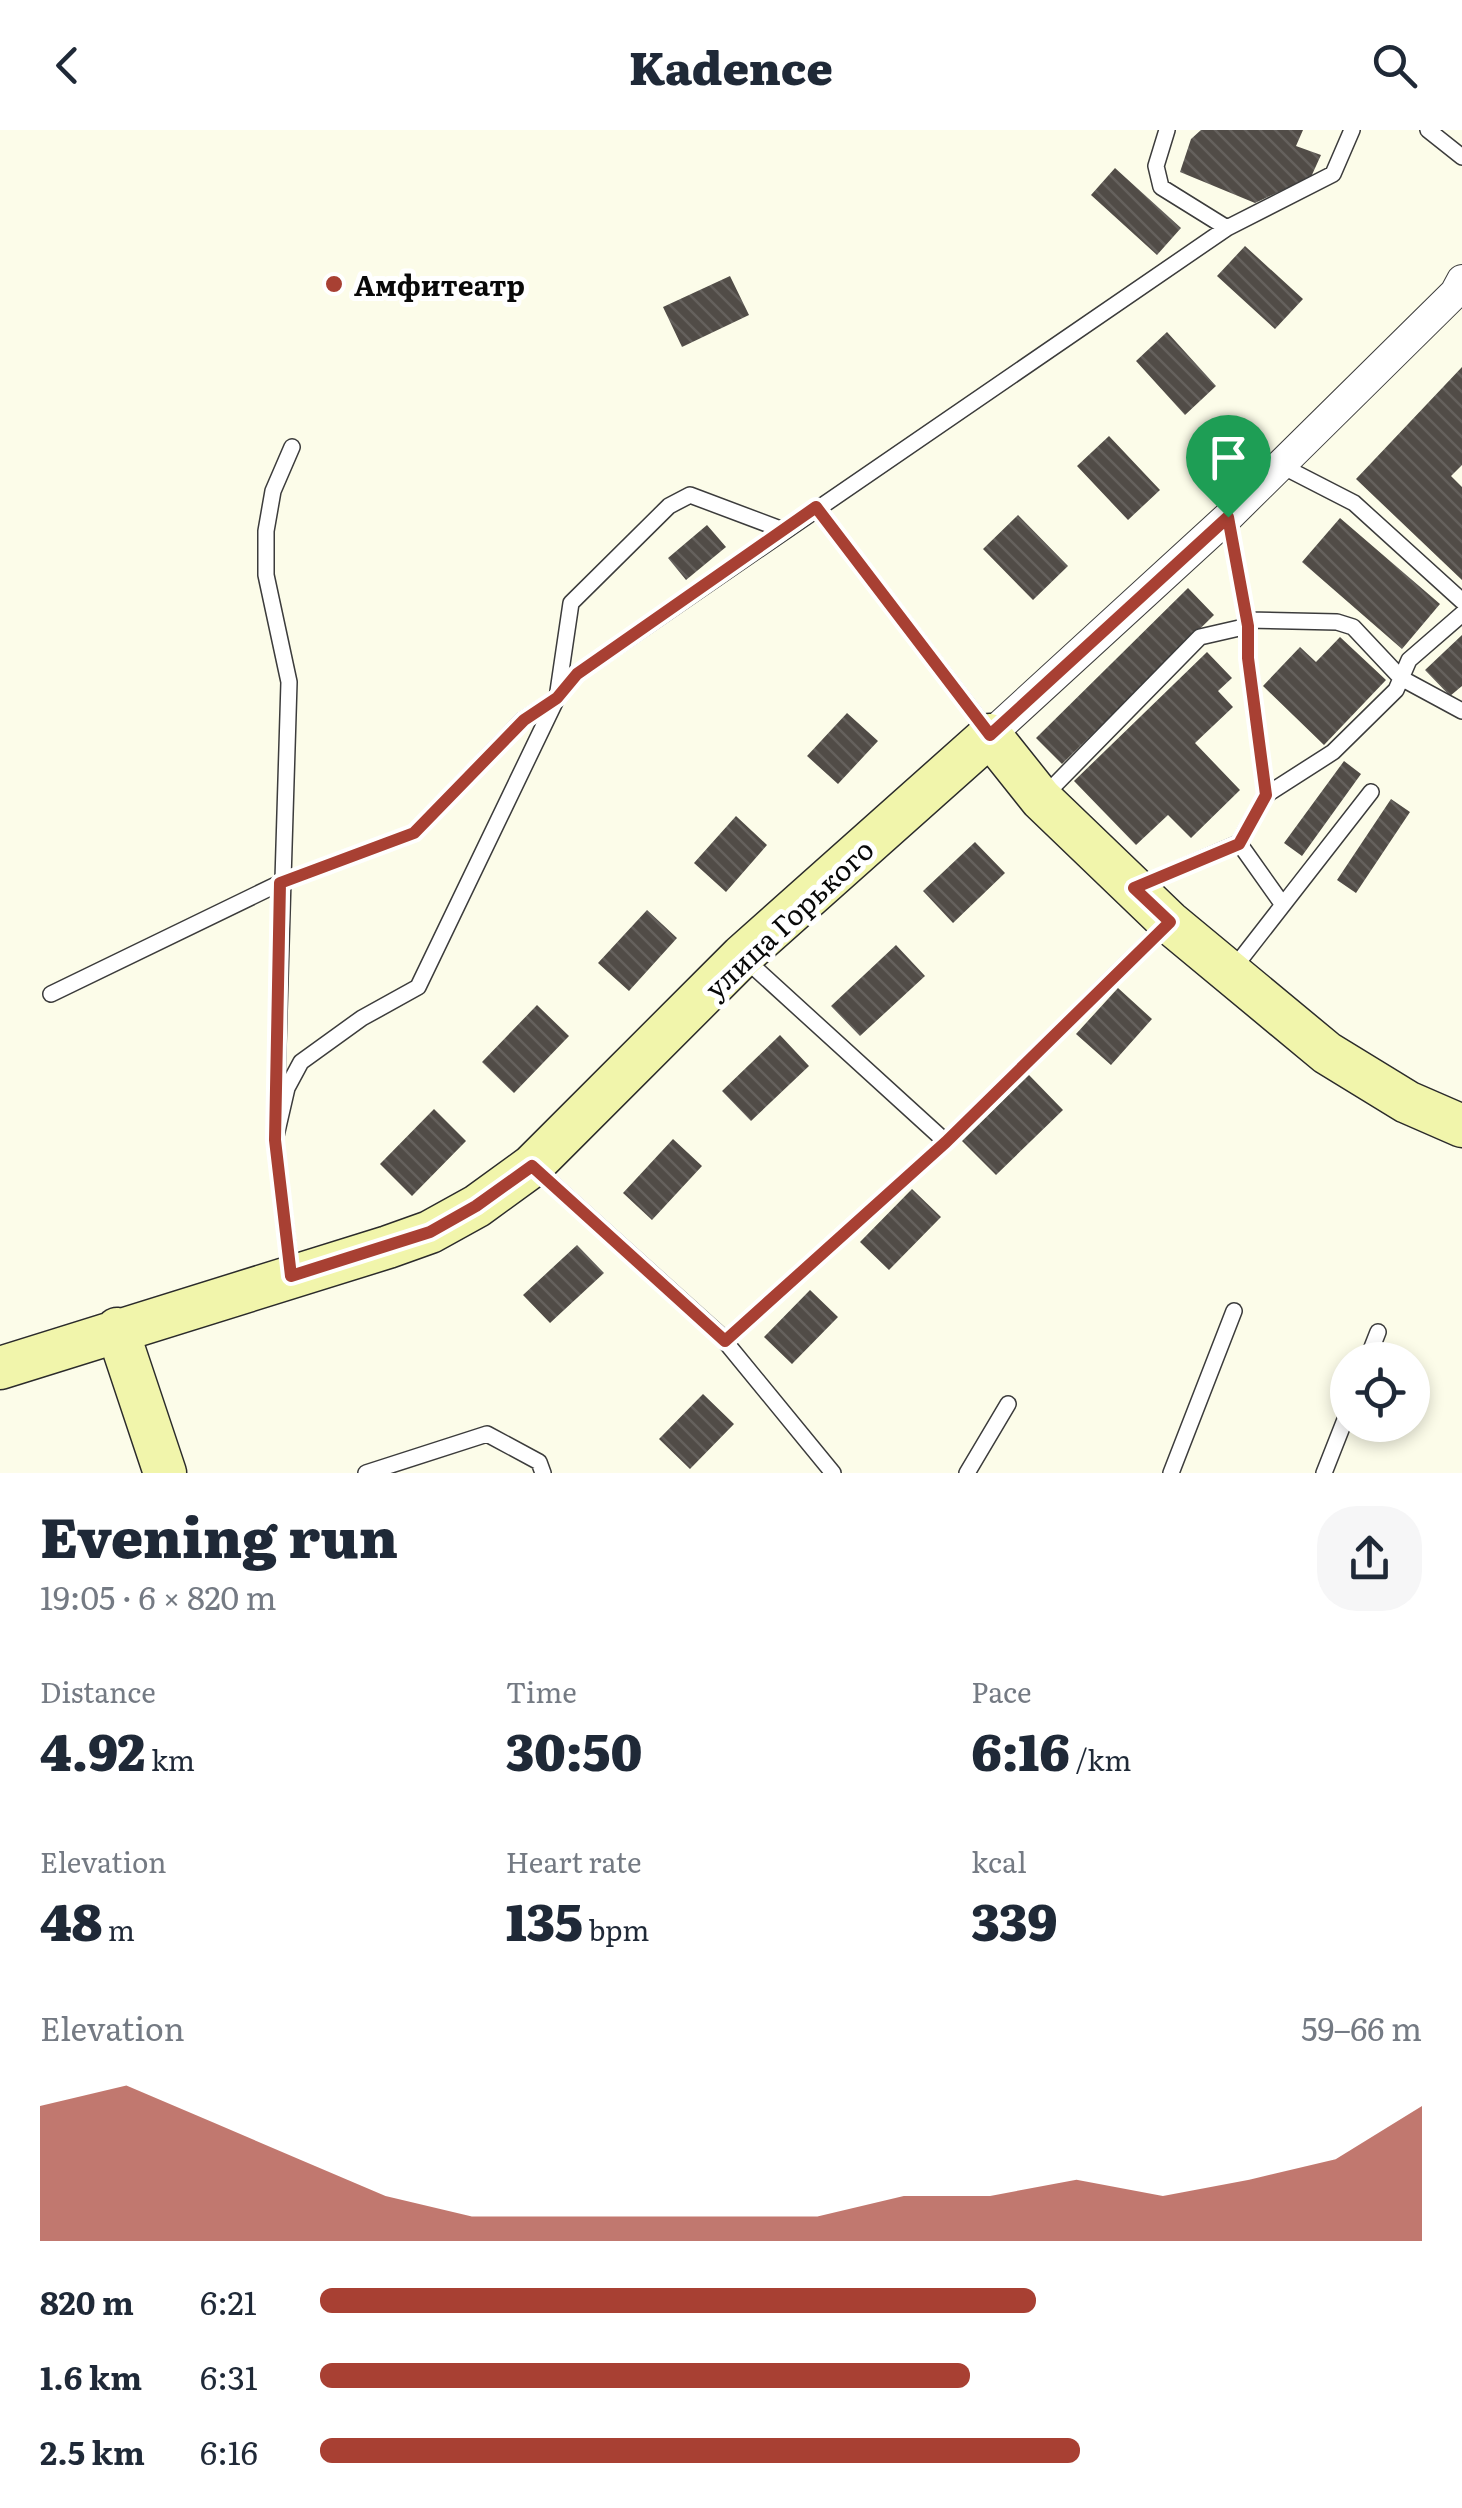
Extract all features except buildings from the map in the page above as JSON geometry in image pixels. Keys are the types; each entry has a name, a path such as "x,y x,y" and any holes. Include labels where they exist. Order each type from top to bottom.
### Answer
{"street":[{"name":"улица Горького","path":"0,1368 430,1232 476,1206 532,1166 742,956 1228,517 1460,288"},
{"path":"990,735 1041,799 1134,888 1326,1053 1406,1102 1462,1126"},
{"path":"116,1329 165,1473"}],"lane":[{"path":"1167,130 1156,166 1160,186 1227,228"},
{"path":"1428,130 1462,157"},
{"path":"275,1140 287,1088 301,1062 362,1018 418,986 557,698 577,674 1227,228 1333,174 1346,134"},
{"path":"291,1276 275,1140 289,682 266,575 266,531 273,491 292,446"},
{"path":"1280,464 1354,504 1462,601"},
{"path":"51,994 280,883 414,833 524,720 557,698 570,602 669,506 690,495 783,530"},
{"path":"816,507 990,735"},
{"path":"1228,517 1247,623 1266,795"},
{"path":"1134,888 1239,844 1266,795 1334,752 1396,690 1409,660 1462,614"},
{"path":"1041,799 1200,637 1247,623 1337,622 1353,627 1401,678 1462,711"},
{"path":"1230,972 1371,792"},
{"path":"1239,844 1283,905"},
{"path":"725,1341 946,1142 1170,922"},
{"path":"742,956 946,1142"},
{"path":"532,1166 725,1341 833,1473"},
{"path":"1172,1473 1234,1311"},
{"path":"1374,1342 1378,1332"},
{"path":"966,1473 1008,1404"},
{"path":"366,1473 487,1434 539,1462 543,1473"},
{"path":"1324,1473 1336,1442"}],"place":[{"name":"Амфитеатр","path":"334,284"}],"route":[{"path":"816,507 990,735 1228,517 1248,626 1248,658 1266,795 1239,844 1134,888 1170,922 946,1142 725,1341 532,1166 476,1206 430,1232 291,1276 275,1140 280,883 414,833 524,720 557,698 577,674 816,507"}]}
